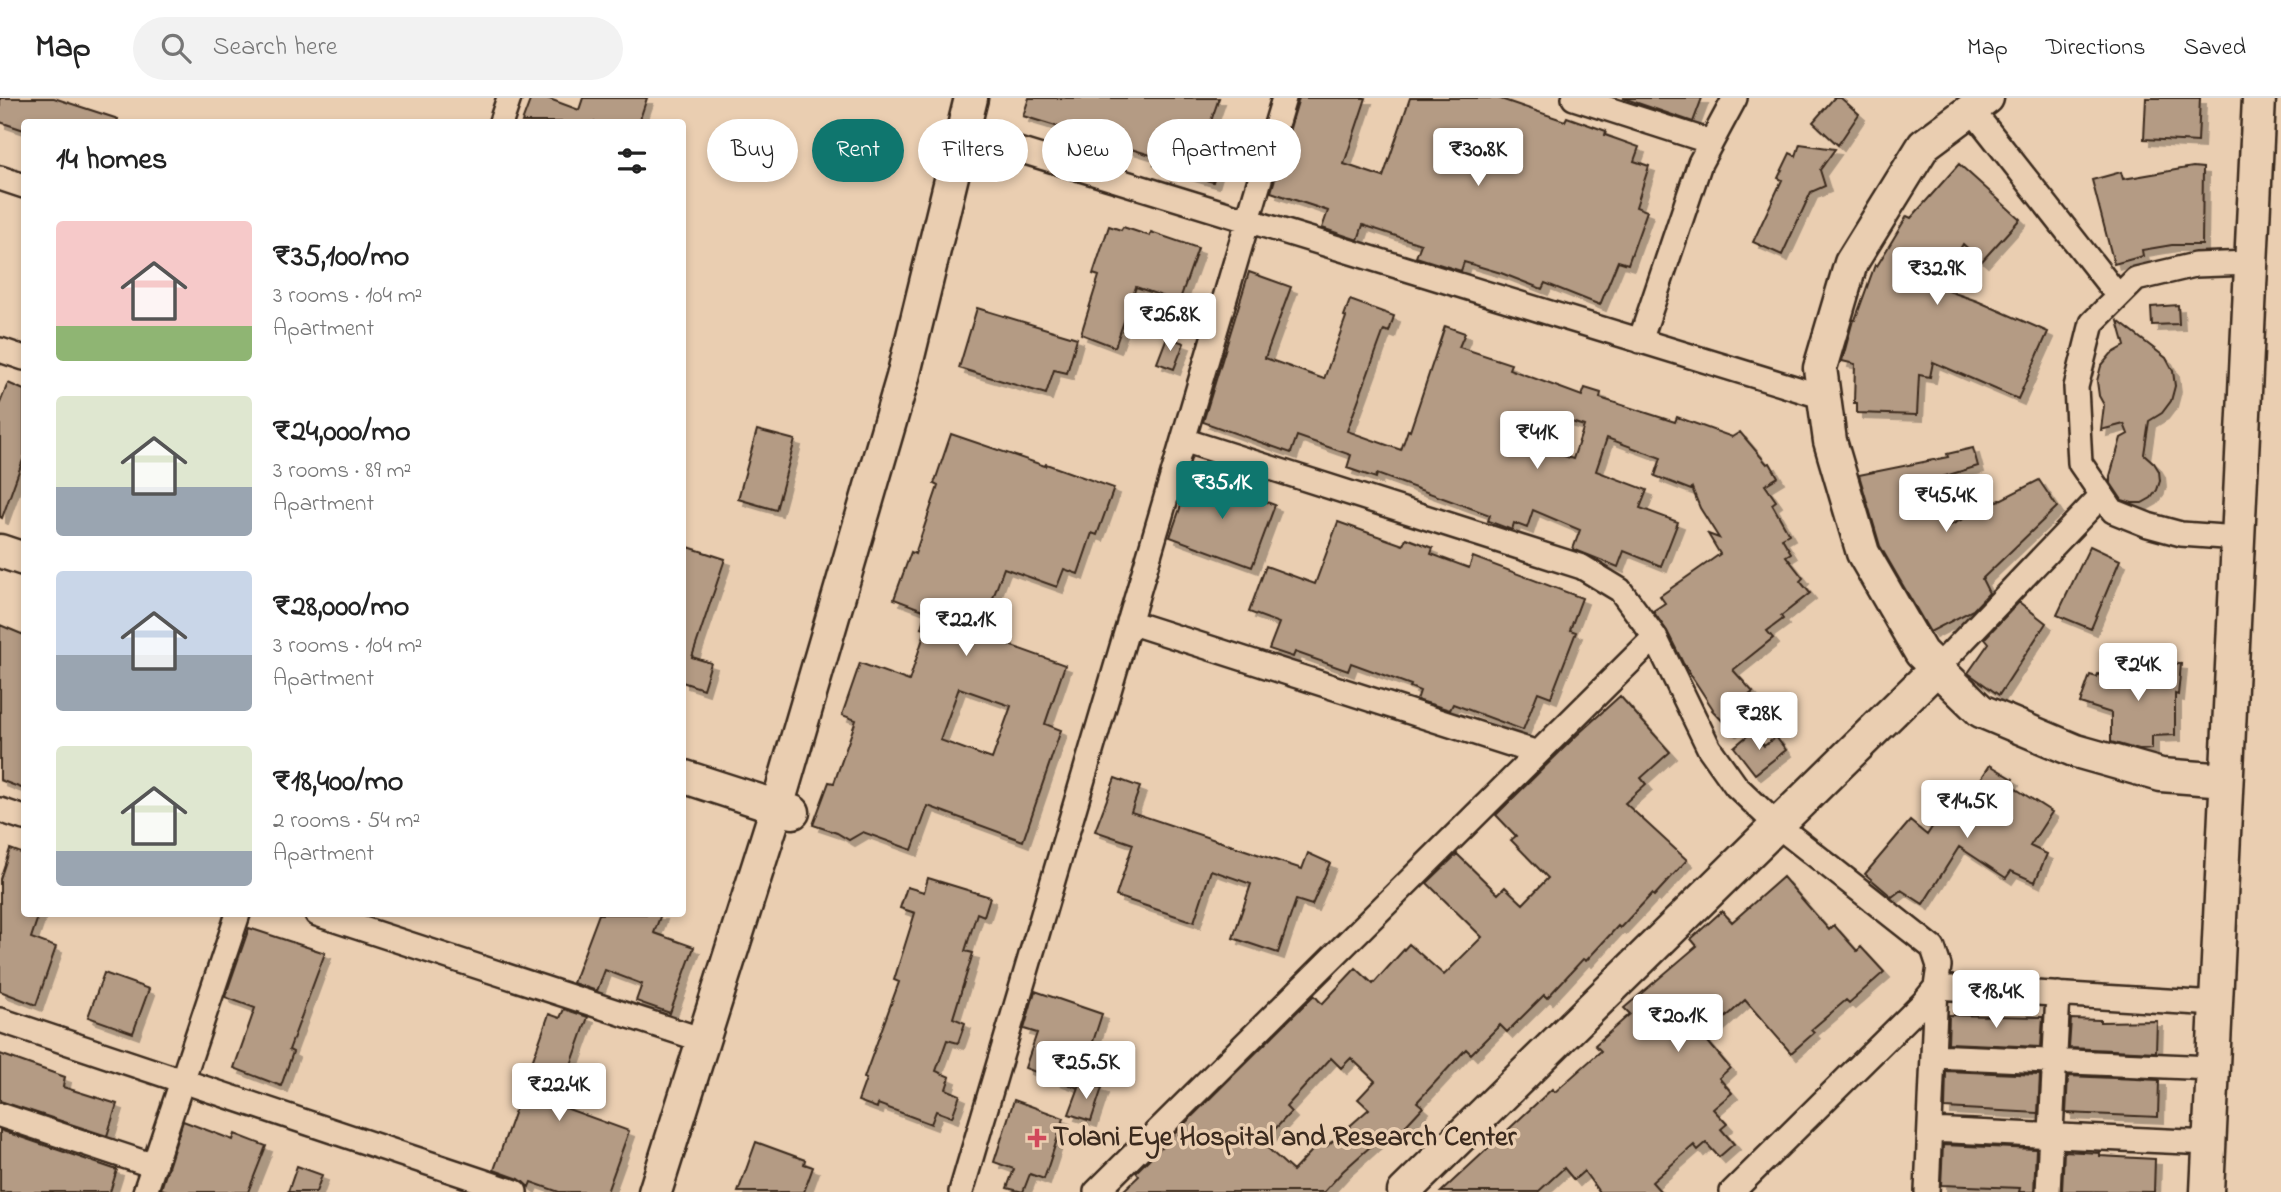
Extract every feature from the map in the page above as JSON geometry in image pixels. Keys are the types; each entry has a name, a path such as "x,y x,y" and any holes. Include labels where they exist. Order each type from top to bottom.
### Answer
{"main road":[{"path":"971,98 971,119"},
{"path":"978,119 988,98"},
{"path":"2207,1192 2259,98"},
{"path":"1979,104 1924,145 1851,263 1820,368 1830,441 1863,553 1921,653 1981,711 2076,751 2161,775 2226,780"},
{"path":"672,1192 785,810 958,182"},
{"path":"0,551 21,558"},
{"path":"1404,1192 1937,668"},
{"path":"686,777 785,810"},
{"path":"655,1192 703,1041 785,810"}],"street":[{"path":"502,119 509,98"},
{"path":"961,1192 1284,98"},
{"path":"1574,98 1711,142"},
{"path":"1640,341 1700,163 1735,98"},
{"path":"1979,104 2118,296"},
{"path":"1028,152 1824,397"},
{"path":"0,178 21,185"},
{"path":"2238,538 2181,534 2113,512 2080,463 2076,387 2092,323 2136,279 2195,265 2251,263"},
{"path":"0,350 21,357"},
{"path":"1183,440 1582,567 1620,590 1655,637 1709,748 1736,786 1777,825 1933,948 1939,966 1927,1192"},
{"path":"1937,668 2102,495"},
{"path":"1129,622 1538,753"},
{"path":"1096,1192 1655,637"},
{"path":"0,810 21,817"},
{"path":"145,1192 237,917"},
{"path":"326,917 703,1041"},
{"path":"1936,987 2216,1003"},
{"path":"1732,1192 1936,987"},
{"path":"2048,1192 2058,994"},
{"path":"0,1020 514,1192"},
{"path":"1933,1056 2212,1068"},
{"path":"0,1115 154,1166"},
{"path":"1930,1130 2209,1143"}],"building":[{"path":"0,98 54,98 118,119 21,119 21,129 0,122"},
{"path":"531,98 547,98 579,110 583,98 647,98 640,119 523,119"},
{"path":"1029,98 1219,98 1212,119 1147,119 1147,154 1133,150 1133,119 1042,119 1042,122 1023,116"},
{"path":"1299,98 1366,98 1344,164 1383,177 1410,98 1498,98 1565,121 1567,117 1639,147 1634,161 1649,166 1636,207 1647,211 1628,264 1618,261 1600,305 1545,283 1542,289 1464,262 1461,271 1416,257 1421,244 1363,225 1358,240 1322,228 1328,211 1271,192 1274,182 1301,182 1301,119 1293,119"},
{"path":"1623,98 1702,98 1693,122"},
{"path":"1834,98 1841,98 1859,114 1838,145 1813,122"},
{"path":"2146,98 2200,98 2198,142 2144,139"},
{"path":"1800,144 1835,149 1820,170 1825,186 1811,192 1782,255 1753,242 1782,180 1778,178 1790,153 1796,156"},
{"path":"1959,164 2020,219 1982,261 1963,244 1937,287 2048,332 2018,399 1933,362 1930,377 1919,375 1917,415 1857,413 1857,403 1854,403 1855,364 1842,361 1853,320 1875,265 1877,266 1907,216 1911,218"},
{"path":"2193,167 2203,168 2202,245 2172,245 2142,250 2143,256 2114,264 2092,180 2121,172 2123,179"},
{"path":"1109,226 1121,230 1123,227 1150,236 1151,232 1198,248 1179,302 1136,287 1115,347 1081,334 1099,276 1093,274"},
{"path":"1249,272 1291,287 1265,358 1324,379 1350,300 1394,316 1389,332 1384,330 1347,431 1401,450 1408,430 1410,431 1445,326 1465,333 1459,347 1511,364 1509,369 1582,396 1585,388 1601,393 1600,398 1675,422 1677,417 1732,437 1740,432 1767,464 1770,463 1778,477 1765,485 1776,501 1772,504 1789,534 1782,538 1791,553 1786,556 1803,578 1800,581 1810,593 1767,631 1773,638 1733,670 1753,692 1744,699 1754,710 1731,730 1712,710 1653,611 1665,603 1660,596 1720,554 1708,534 1719,538 1700,508 1692,488 1691,490 1655,476 1661,458 1607,438 1596,471 1647,490 1640,508 1678,522 1661,566 1624,551 1618,567 1573,549 1580,530 1533,510 1527,528 1514,523 1512,530 1488,521 1490,515 1377,474 1376,478 1347,468 1351,455 1297,436 1291,453 1203,422","holes":["1546,414 1584,426 1573,459 1534,446"]},
{"path":"2178,305 2179,324 2152,325 2151,307"},
{"path":"977,308 1077,338 1067,373 1054,370 1046,394 959,368"},
{"path":"2118,321 2166,358 2173,371 2175,386 2171,401 2162,413 2149,421 2144,454 2159,471 2160,481 2151,498 2142,503 2122,500 2110,482 2121,438 2128,434 2124,424 2101,430 2104,405 2099,396 2097,381 2101,366 2111,354 2125,346"},
{"path":"1167,337 1184,343 1174,369 1157,363"},
{"path":"8,383 21,389 21,465 2,518 0,517 0,403"},
{"path":"757,430 795,440 776,510 738,499"},
{"path":"951,434 1114,488 1097,535 1092,533 1078,574 1064,569 1057,587 1004,568 985,620 997,624 992,639 1065,665 1045,724 1061,730 1023,841 928,806 912,850 863,832 849,840 813,825 829,782 834,783 856,720 842,715 860,663 909,681 926,629 921,628 926,611 894,599 911,552 915,554 938,486 934,484","holes":["959,688 1011,706 992,759 940,740"]},
{"path":"1973,448 1978,466 1939,478 1949,526 2039,480 2057,507 1982,579 1989,593 1973,610 1930,632 1880,546 1859,475 1948,457 1947,454"},
{"path":"1192,474 1275,505 1252,567 1170,537"},
{"path":"1338,522 1403,545 1406,538 1433,548 1431,554 1469,568 1473,557 1582,598 1570,630 1576,632 1551,697 1538,692 1523,730 1453,704 1450,710 1417,700 1420,691 1410,687 1411,685 1351,663 1348,671 1295,652 1293,657 1269,649 1279,623 1249,612 1266,566 1315,584"},
{"path":"686,546 725,559 692,657 711,663 703,689 686,683"},
{"path":"2090,546 2120,560 2091,629 2057,615"},
{"path":"2019,602 2046,623 1999,695 1968,673 1989,643 1985,638"},
{"path":"0,625 21,634 21,788 0,780"},
{"path":"2136,660 2181,664 2178,695 2175,694 2175,735 2152,736 2152,749 2139,750 2111,742 2111,713 2080,703 2090,675 2097,677 2098,674 2134,685"},
{"path":"1620,696 1670,752 1641,778 1646,784 1625,803 1687,860 1654,896 1652,894 1586,961 1583,959 1547,998 1544,995 1507,1032 1500,1025 1471,1054 1466,1049 1417,1102 1423,1107 1397,1135 1390,1129 1324,1192 1122,1192 1139,1176 1136,1172 1314,995 1322,1004 1356,968 1373,984 1409,944 1444,975 1482,937 1427,883 1457,854 1498,894 1505,887 1523,904 1548,878 1511,840 1516,836 1496,815","holes":["1331,1058 1341,1068 1351,1058 1375,1081 1358,1099 1369,1109 1327,1146 1322,1140 1293,1171 1262,1143 1291,1112 1286,1107"]},
{"path":"1752,732 1764,746 1776,737 1786,750 1755,774 1734,747"},
{"path":"1990,765 2013,779 2010,785 2052,812 2030,846 2047,854 2035,882 2011,871 2006,878 1959,847 1923,904 1901,890 1892,897 1865,874 1910,821 1927,835 1941,813 1949,818 1954,809 1959,812"},
{"path":"1115,778 1140,787 1131,812 1302,869 1308,853 1330,863 1312,905 1296,900 1278,953 1233,938 1251,884 1211,870 1194,922 1116,896 1133,844 1095,831"},
{"path":"10,849 21,853 21,917 38,917 31,938 56,947 36,1005 0,991 0,879"},
{"path":"1783,877 1829,930 1834,925 1857,951 1861,947 1884,972 1849,1003 1846,1000 1811,1030 1814,1033 1791,1053 1745,1000 1704,1037 1730,1068 1719,1078 1732,1093 1713,1109 1727,1124 1721,1129 1734,1144 1719,1157 1706,1143 1698,1150 1694,1145 1652,1182 1661,1192 1599,1192 1584,1171 1574,1180 1564,1168 1538,1192 1441,1192 1552,1089 1555,1092 1601,1051 1595,1045 1630,1014 1624,1008 1697,946 1691,939 1722,911 1732,922"},
{"path":"928,878 990,897 984,916 977,913 965,951 973,953 953,1018 965,1023 958,1043 947,1040 936,1071 950,1077 946,1089 960,1095 952,1117 936,1111 931,1124 878,1104 877,1108 858,1101 899,982 894,980 915,913 900,908 907,887 924,892"},
{"path":"598,917 660,917 654,933 694,947 670,1013 636,1001 642,984 605,970 597,991 573,983"},
{"path":"249,928 325,953 289,1050 293,1052 281,1086 234,1068 255,1008 225,997"},
{"path":"104,973 149,989 133,1033 88,1017"},
{"path":"1035,991 1102,1014 1078,1088 1025,1068 1037,1033 1024,1029"},
{"path":"564,1009 588,1017 557,1105 629,1131 607,1192 559,1192 531,1182 529,1187 519,1179 494,1170 549,1014 560,1018"},
{"path":"1949,1015 2043,1017 2041,1047 1948,1043"},
{"path":"2071,1019 2100,1022 2157,1021 2156,1052 2069,1048"},
{"path":"0,1054 65,1077 63,1087 117,1104 107,1136 0,1101"},
{"path":"1946,1071 2040,1075 2038,1113 1945,1108"},
{"path":"2068,1076 2159,1080 2158,1117 2066,1113"},
{"path":"1081,1082 1102,1088 1091,1121 1069,1114"},
{"path":"1014,1100 1064,1118 1044,1179 1030,1174 1023,1192 1007,1188 1014,1169 994,1162"},
{"path":"183,1121 233,1140 235,1134 266,1146 248,1192 171,1192 161,1189"},
{"path":"0,1130 117,1170 110,1192 0,1192"},
{"path":"756,1142 805,1160 804,1164 813,1167 804,1192 738,1192"},
{"path":"1943,1145 2036,1149 2034,1192 2019,1192 2020,1188 1941,1185"},
{"path":"2064,1151 2155,1159 2154,1192 2062,1191"},
{"path":"297,1166 322,1175 316,1192 288,1192"}],"place":[{"name":"Tolani Eye Hospital and Research Center","path":"1037,1138"}]}
